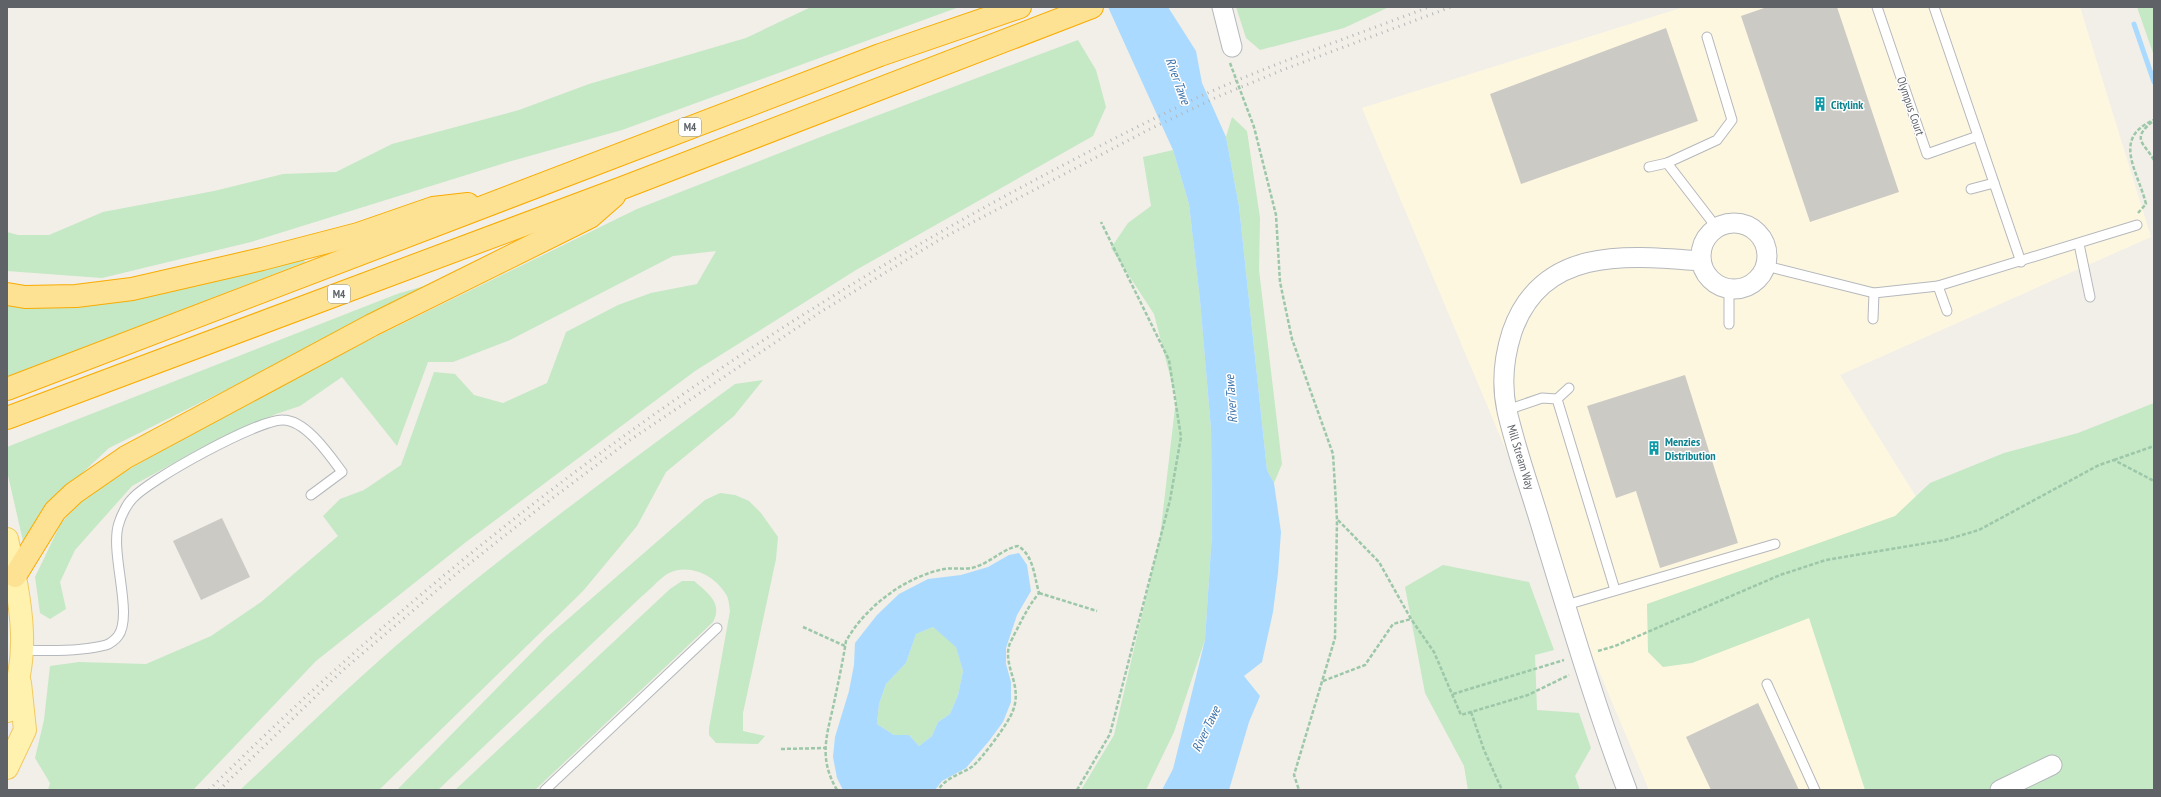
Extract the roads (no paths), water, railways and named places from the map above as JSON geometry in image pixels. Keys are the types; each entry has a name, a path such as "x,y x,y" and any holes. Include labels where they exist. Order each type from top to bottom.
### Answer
{"highway":[{"name":"M4","path":"7,389 880,55 1020,7"},
{"name":"M4","path":"7,418 622,188 1092,7"},
{"name":"M4","path":"15,576 55,511 74,493 126,457 372,325 590,217 622,188"},
{"name":"M4","path":"7,294 25,297 76,296 132,289 262,259 358,234 433,208 501,200"}],"main road":[{"path":"7,539 15,576 21,621 22,650 20,675 25,730 7,768"},
{"path":"7,711 20,675"}],"street":[{"path":"1222,7 1231,54"},
{"path":"1737,224 1755,230 1764,243 1767,254 1766,266 1760,276 1752,284 1741,289 1729,289 1718,285 1710,279 1703,269 1701,261 1702,249 1708,235 1717,228 1737,224"},
{"name":"Mill Stream Way","path":"1627,790 1608,739 1583,663 1507,410 1504,356 1520,310 1537,290 1553,277 1575,265 1604,258 1652,257 1701,261"},
{"path":"2000,790 2052,765"}],"lane":[{"name":"Olympus Court","path":"1877,7 1927,154 1978,136"},
{"path":"1934,7 2021,262"},
{"path":"1648,167 1667,163 1717,140 1732,120 1707,37"},
{"path":"1667,163 1717,228"},
{"path":"1971,189 1994,183"},
{"path":"1766,266 1874,294 1938,286 2021,262 2137,225"},
{"path":"2079,244 2090,297"},
{"path":"1938,286 1947,311"},
{"path":"1729,289 1729,324"},
{"path":"1873,319 1874,294"},
{"path":"1507,410 1542,398 1557,399 1569,388"},
{"path":"1557,399 1615,590"},
{"path":"22,650 49,651 108,645 118,637 124,625 117,550 118,523 131,499 155,479 262,424 284,420 302,426 325,449 342,472 311,495"},
{"path":"1566,605 1775,544"},
{"path":"545,790 717,628"},
{"path":"1767,684 1815,790"}],"water":[{"name":"River Tawe","path":"1108,7 1168,7 1196,51 1202,83 1226,137 1239,206 1267,470 1274,483 1281,532 1273,612 1262,662 1244,676 1260,696 1249,722 1229,790 1162,790 1173,769 1205,640 1212,533 1211,429 1200,300 1189,204 1173,150"},
{"path":"1019,553 1027,565 1031,591 1017,615 1006,648 1006,664 1011,682 1011,702 1003,722 966,768 942,781 935,790 843,790 837,778 833,757 835,737 849,691 854,665 855,643 877,615 899,594 928,579 961,575 988,567 1009,555","holes":["933,627 956,647 963,671 958,695 950,714 938,722 932,736 919,746 909,735 894,735 877,724 879,704 886,684 906,663 916,634"]}],"waterway":[{"path":"2134,24 2154,82"}],"railway":[{"path":"209,790 300,702 394,617 492,537 592,459 695,386 801,316 909,250 1020,188 1157,117 1259,71 1429,7"},
{"path":"219,790 343,670 455,575 546,503 630,440 822,311 939,240 1148,130 1217,97 1285,69 1451,7"}],"place":[{"name":"Citylink","path":"1820,104"},
{"name":"Menzies Distribution","path":"1654,448"}]}
